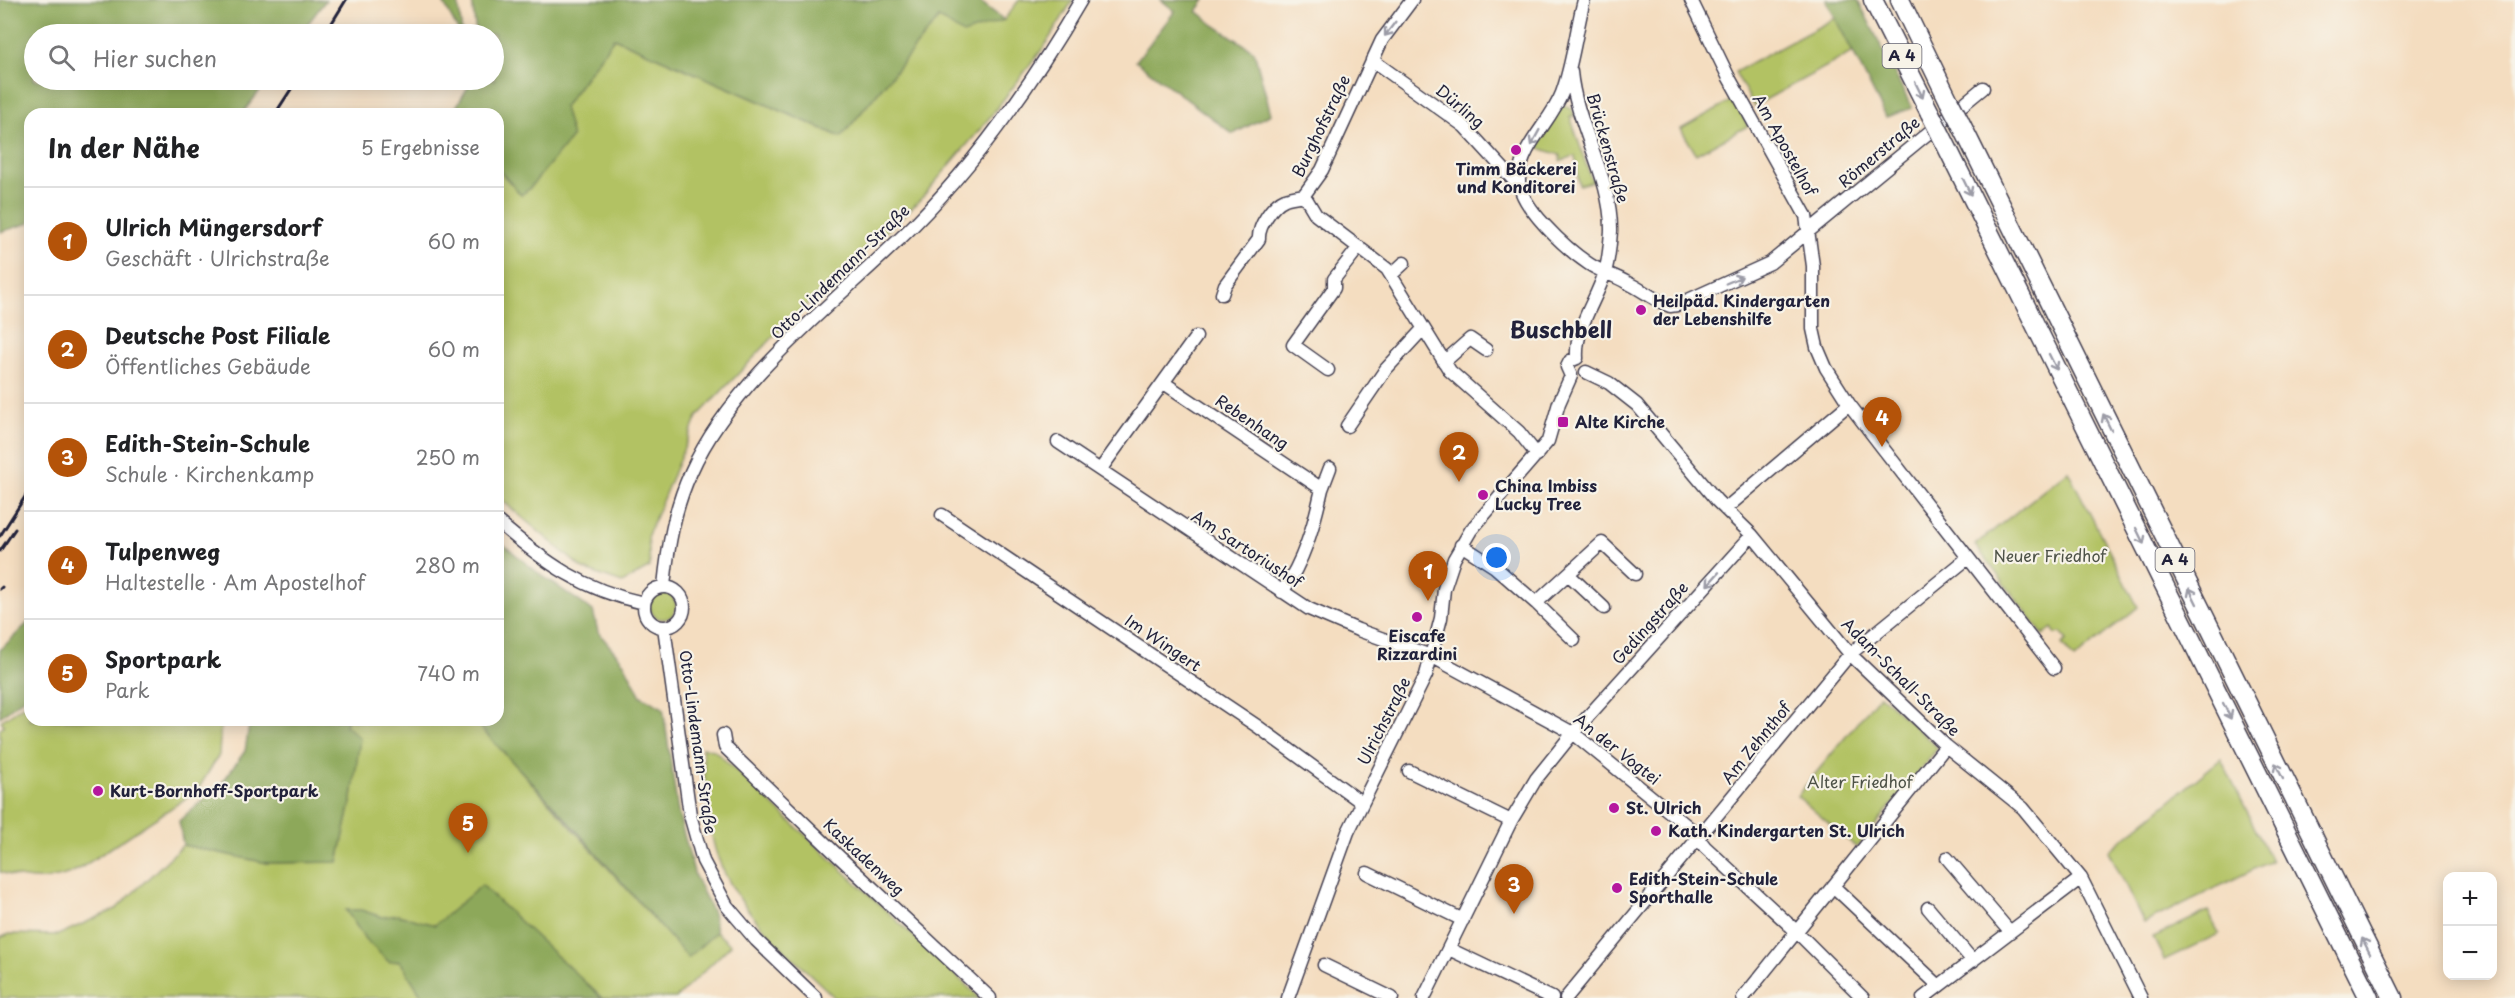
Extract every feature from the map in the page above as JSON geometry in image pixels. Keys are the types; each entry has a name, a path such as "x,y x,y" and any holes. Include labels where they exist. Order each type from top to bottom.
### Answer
{"highway":[{"name":"A 4","path":"1873,0 2369,998"},
{"name":"A 4","path":"1900,0 2392,998"}],"street":[{"name":"Otto-Lindemann-Straße","path":"664,586 668,542 678,504 691,472 713,432 734,403 779,354 915,224 961,174 1037,72 1081,0"},
{"name":"Burghofstraße","path":"1412,0 1382,40 1322,170 1304,195 1316,215 1383,265 1443,362 1457,379 1519,432 1538,455"},
{"path":"1577,358 1576,348 1582,326 1605,273 1589,264 1561,241 1543,222 1523,195 1519,177 1524,159 1556,104 1571,68 1584,0"},
{"name":"Am Apostelhof","path":"1691,0 1728,76 1806,216 1813,266 1811,312 1817,347 1826,368 1849,404 2054,668"},
{"name":"Dürling","path":"1372,60 1464,126 1520,186"},
{"name":"Brückenstraße","path":"1571,68 1576,103 1610,212 1610,242 1605,273"},
{"name":"Römerstraße","path":"1605,273 1626,282 1664,304 1677,305 1770,263 1983,88"},
{"path":"1556,104 1567,99 1576,103"},
{"path":"1222,294 1225,285 1259,239 1259,231 1277,204 1283,200 1304,195"},
{"path":"1328,370 1293,345 1334,288 1334,279 1359,247"},
{"path":"1391,275 1404,263"},
{"path":"1347,426 1386,369 1423,329"},
{"path":"1100,470 1196,336"},
{"path":"1443,362 1470,339 1486,350"},
{"path":"1577,358 1585,363 1586,372 1577,378 1571,376 1567,367 1570,361 1577,358"},
{"name":"Adam-Schall-Straße","path":"1586,372 1609,383 1637,405 1725,509 1752,535 1850,654 1946,746 2023,808 2081,878 2141,998"},
{"name":"Ulrichstraße","path":"1288,998 1337,858 1361,802 1426,675 1447,580 1461,545 1482,517 1548,441 1559,404 1571,376"},
{"name":"Rebenhang","path":"1164,383 1322,489"},
{"path":"1725,509 1849,404"},
{"name":"Am Sartoriushof","path":"1058,442 1316,613 1431,656"},
{"path":"1282,592 1303,555 1330,468"},
{"name":"Im Wingert","path":"942,515 1257,726 1361,802"},
{"path":"504,527 558,569 584,585 615,597 644,603"},
{"name":"Gedingstraße","path":"1424,998 1510,821 1536,779 1573,733 1752,535"},
{"path":"1536,603 1602,543 1635,574"},
{"path":"1461,545 1495,567 1574,640"},
{"name":"Am Zehnthof","path":"1566,998 1850,654 1968,558"},
{"path":"1568,574 1604,608"},
{"path":"664,586 677,591 684,603 682,617 671,626 664,627 648,620 644,603 649,593 664,586"},
{"name":"Otto-Lindemann-Straße","path":"664,627 690,815 703,861 727,906 756,940 816,998"},
{"name":"An der Vogtei","path":"1431,656 1573,733 1692,830 1698,839 1863,998"},
{"name":"Kaskadenweg","path":"723,735 724,747 990,998"},
{"path":"1743,998 1946,746"},
{"path":"1409,771 1510,821"},
{"path":"1947,858 2010,932"},
{"path":"1367,873 1463,920"},
{"path":"1923,998 2081,878"},
{"path":"1833,886 1939,986"},
{"path":"1928,908 1973,961"},
{"path":"1449,949 1552,998"},
{"path":"1324,965 1392,998"}],"green space":[{"path":"0,0 326,0 308,24 24,24 24,90 260,90 247,108 24,108 24,225 0,232"},
{"path":"442,0 458,0 461,24 455,24"},
{"path":"472,0 978,0 1004,20 963,34 939,18 841,137 614,38 564,107 572,137 529,189 521,195 504,176 504,108 456,108 466,90 504,90 504,24 475,24"},
{"path":"1019,0 1073,0 1044,47 983,126 919,201 782,328 697,417 648,535 650,567 622,583 583,569 504,502 504,176 521,195 564,107 614,38 841,137 939,18 1004,20"},
{"path":"1161,0 1205,0 1197,11 1254,51 1271,114 1233,134 1136,61 1175,11"},
{"path":"1826,0 1858,0 1912,108 1886,117"},
{"path":"1835,18 1853,52 1754,106 1735,72"},
{"path":"1734,99 1748,126 1696,154 1681,129"},
{"path":"1561,107 1571,109 1575,116 1570,116 1591,179 1596,178 1597,180 1579,185 1575,156 1560,161 1560,155 1536,147"},
{"name":"Neuer Friedhof","path":"2068,471 2138,607 2074,659 2062,644 2067,640 2061,633 2056,634 2052,628 2043,635 1975,545"},
{"path":"504,545 537,572 593,611 598,632 624,663 641,696 663,708 678,812 695,876 713,913 716,932 688,958 569,822 479,726 504,726"},
{"path":"663,593 672,597 676,606 672,615 663,619 654,615 650,606 654,597"},
{"path":"24,627 24,698 0,717 0,650"},
{"name":"Alter Friedhof","path":"1880,695 1938,748 1857,848 1797,796"},
{"name":"Kurt-Bornhoff-Sportpark","path":"24,705 24,726 221,726 219,755 200,786 191,795 79,869 60,877 30,879 0,872 0,729 4,725 1,721"},
{"path":"249,726 346,726 360,738 352,798 338,862 267,863 183,845 179,821 222,783 245,751"},
{"path":"346,726 480,726 688,957 716,932 731,945 676,998 0,998 0,938 9,934 58,935 116,909 183,845 267,863 338,862 352,798 359,738"},
{"path":"702,748 714,750 980,998 835,998 765,930 735,892 715,849 710,826"},
{"path":"2221,759 2271,861 2144,923 2109,851"},
{"path":"482,885 602,998 423,998 400,961 389,962 365,939 346,910 361,910 382,917 398,915 435,925"},
{"path":"2208,911 2219,934 2164,960 2153,937"}],"railway":[{"path":"331,24 346,0"},
{"path":"279,108 291,90"},
{"path":"0,536 24,498"},
{"path":"0,551 15,529"}],"place":[{"name":"Timm Bäckerei und Konditorei","path":"1516,150"},
{"name":"Heilpäd. Kindergarten der Lebenshilfe","path":"1641,310"},
{"name":"Alte Kirche","path":"1563,422"},
{"name":"Tulpenweg","path":"1882,447"},
{"name":"Deutsche Post Filiale","path":"1459,482"},
{"name":"China Imbiss Lucky Tree","path":"1483,495"},
{"name":"Ulrich Müngersdorf","path":"1428,601"},
{"name":"Eiscafe Rizzardini","path":"1417,617"},
{"name":"Kurt-Bornhoff-Sportpark","path":"98,791"},
{"name":"St. Ulrich","path":"1614,808"},
{"name":"Kath. Kindergarten St. Ulrich","path":"1656,831"},
{"name":"Sportpark","path":"468,853"},
{"name":"Edith-Stein-Schule Sporthalle","path":"1617,888"},
{"name":"Edith-Stein-Schule","path":"1514,914"}],"district":[{"name":"Buschbell","path":"1561,330"}]}
